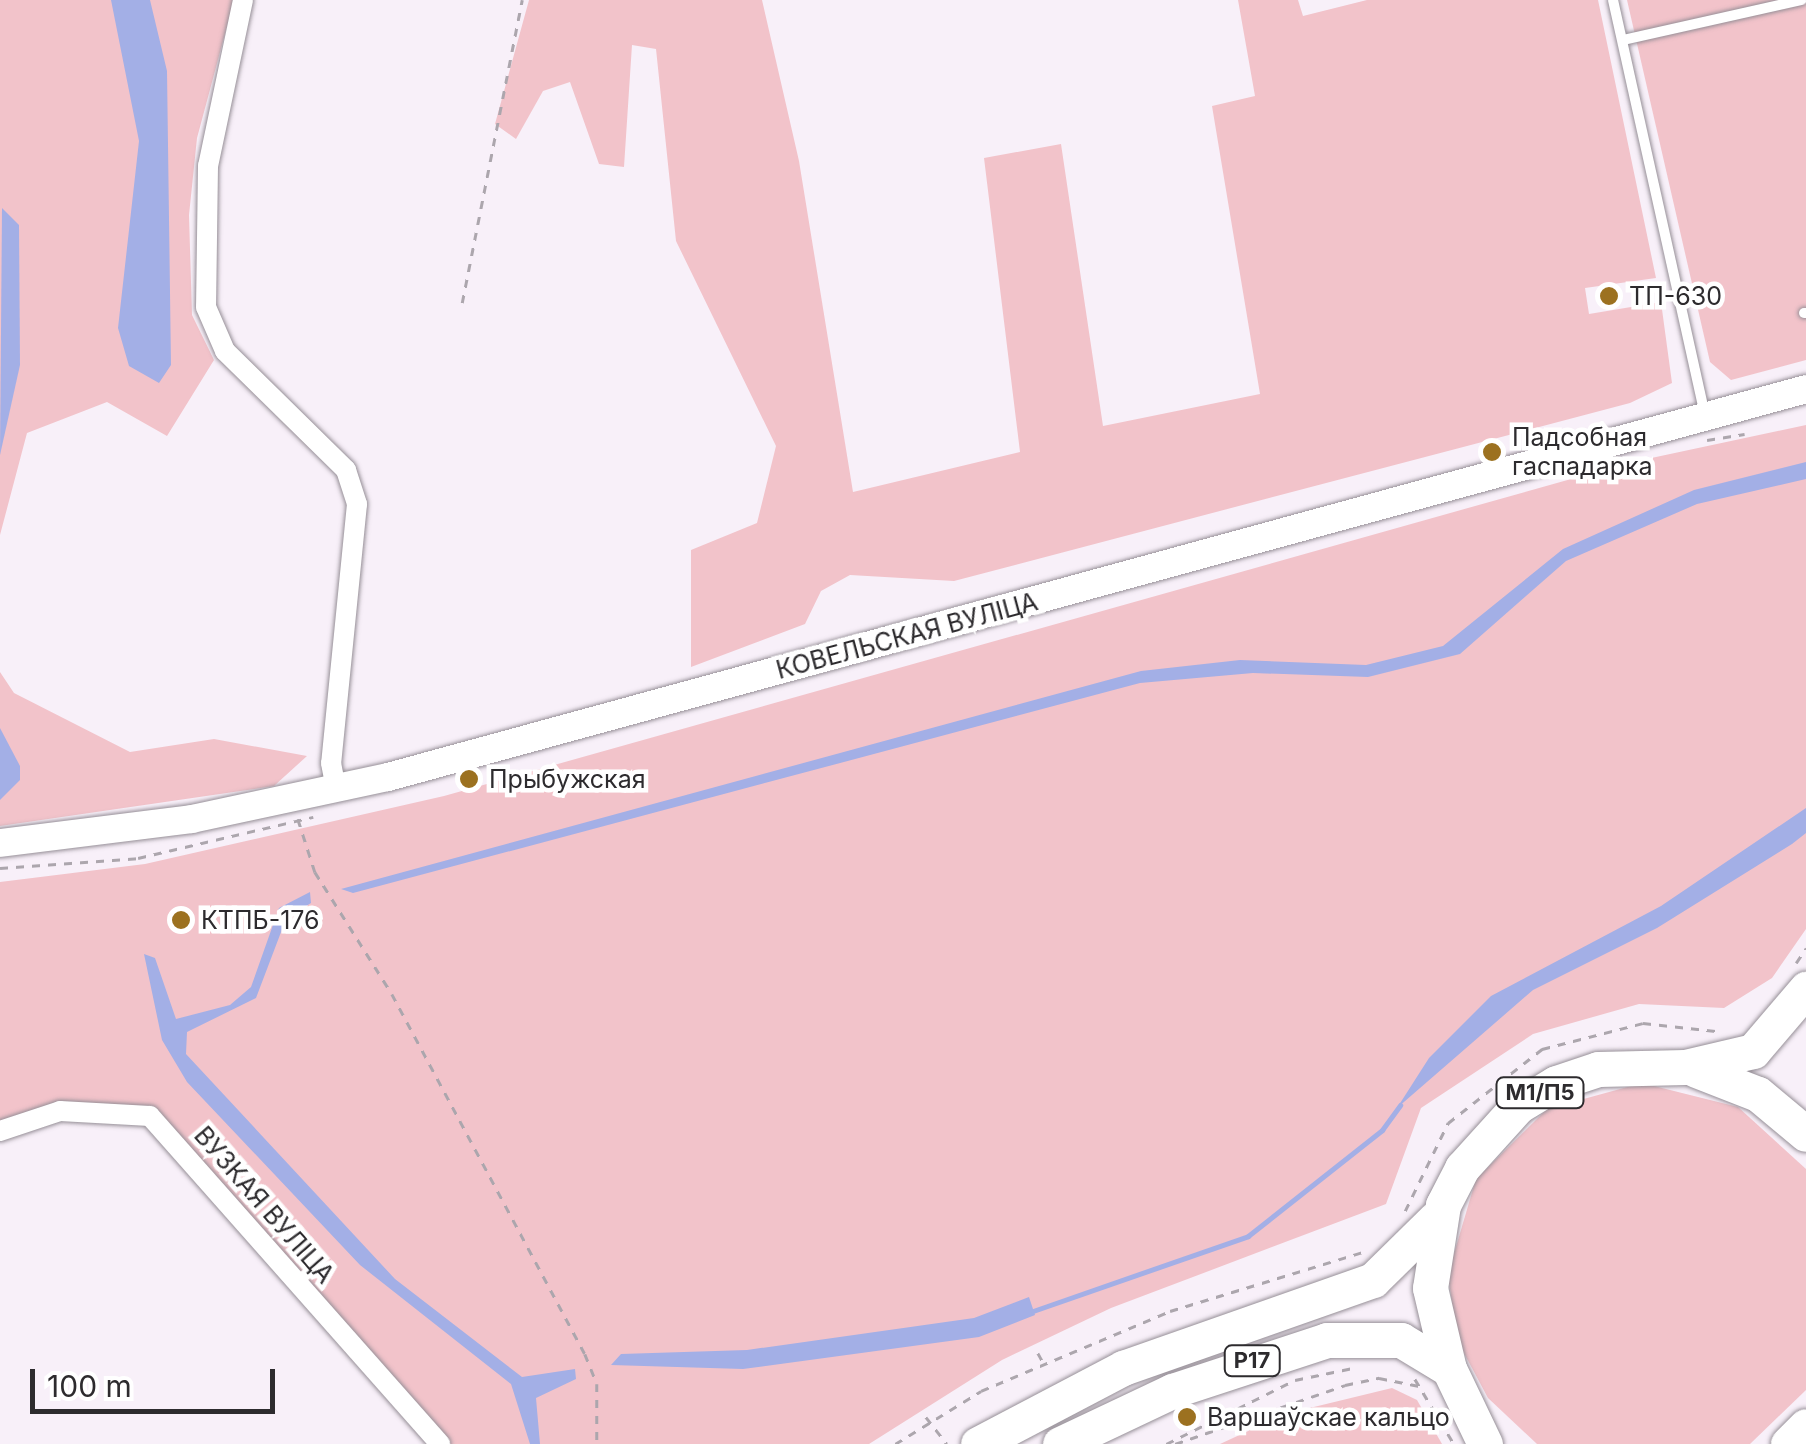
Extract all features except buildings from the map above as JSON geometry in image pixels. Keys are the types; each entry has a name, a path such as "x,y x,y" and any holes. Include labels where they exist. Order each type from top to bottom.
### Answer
{"highway":[{"name":"М1/П5","path":"1505,1444 1469,1406 1434,1378 1430,1288 1443,1206 1487,1134 1556,1083 1598,1069 1685,1067 1753,1052 1806,988"},
{"name":"М1/П5","path":"1685,1067 1758,1094 1806,1134"},
{"name":"Р17","path":"978,1444 1123,1368 1374,1280 1403,1260 1443,1206"},
{"name":"Р17","path":"1060,1444 1172,1390 1327,1340 1401,1340 1434,1378"},
{"name":"М1/П5","path":"1469,1406 1484,1444"},
{"path":"1788,1444 1806,1426"}],"main road":[{"name":"КОВЕЛЬСКАЯ ВУЛІЦА","path":"0,843 296,798 336,788 1806,389"}],"street":[{"path":"243,0 208,166 206,307 225,351 346,470 358,504 331,764 336,788"},
{"name":"ВУЗКАЯ ВУЛІЦА","path":"0,1131 60,1112 150,1116 440,1444"}],"lane":[{"path":"1613,0 1705,416"},
{"path":"1622,40 1802,0"}],"path":[{"path":"462,303 522,0"},
{"path":"296,798 315,872 392,994 586,1354 597,1384 597,1444"},
{"path":"894,1444 1044,1364 1262,1279 1373,1248"},
{"path":"1038,1353 1044,1364"},
{"path":"1166,1444 1295,1380 1362,1366"},
{"path":"1408,1370 1434,1378"},
{"path":"1175,1444 1345,1386 1380,1378 1434,1378"},
{"path":"1434,1378 1454,1444"},
{"path":"926,1417 947,1444"}],"shaded area":[{"path":"0,0 234,0 197,138 189,215 192,315 214,360 167,436 107,402 27,433 0,535"},
{"path":"529,0 762,0 799,161 853,492 1020,452 984,158 1061,144 1103,426 1260,394 1212,106 1255,96 1238,0 1298,0 1303,16 1367,0 1598,0 1656,278 1585,288 1589,314 1661,302 1672,383 1630,403 954,581 850,575 821,591 805,624 691,667 691,550 757,523 776,446 676,241 656,49 632,45 624,167 599,164 570,82 543,91 516,139 495,124"},
{"path":"1627,0 1806,0 1806,360 1731,380 1710,362"},
{"path":"1806,425 1806,929 1772,978 1724,1008 1639,1004 1533,1034 1421,1108 1386,1204 1111,1308 1002,1360 869,1444 440,1444 183,1150 122,1109 0,1131 0,882 145,864 444,796 1628,463"},
{"path":"0,672 14,693 130,752 214,739 307,756 274,786 0,826"},
{"name":"Варшаўскае кальцо","path":"1642,1083 1738,1107 1806,1169 1806,1390 1750,1444 1537,1444 1488,1398 1457,1340 1448,1274 1476,1179 1547,1109"},
{"path":"1392,1388 1417,1400 1442,1444 1220,1444 1285,1414"}],"water":[{"path":"111,0 150,0 167,71 171,365 159,383 129,366 118,328 139,141"},
{"path":"2,208 19,225 20,365 0,455"},
{"path":"1806,462 1806,479 1697,504 1566,561 1460,654 1368,677 1253,673 1140,683 353,893 341,889 1141,671 1240,660 1366,665 1443,646 1563,549 1694,490"},
{"path":"0,728 20,766 20,780 0,800"},
{"path":"1806,808 1806,833 1792,844 1657,928 1533,990 1397,1108 1429,1058 1491,996 1661,906"},
{"path":"310,892 311,903 286,919 256,998 187,1032 186,1054 395,1279 522,1377 575,1369 576,1379 536,1398 540,1444 530,1444 511,1384 360,1265 187,1082 162,1040 144,954 155,958 176,1019 230,1005 251,987 279,908"},
{"path":"1029,1297 1035,1315 979,1337 743,1369 611,1365 621,1354 747,1350 974,1318"}],"waterway":[{"path":"1033,1311 1248,1236 1382,1130 1400,1105"}],"place":[{"name":"ТП-630","path":"1609,296"},
{"name":"Падсобная гаспадарка","path":"1492,452"},
{"name":"Прыбужская","path":"469,779"},
{"name":"КТПБ-176","path":"181,920"},
{"name":"Варшаўскае кальцо","path":"1187,1417"}]}
